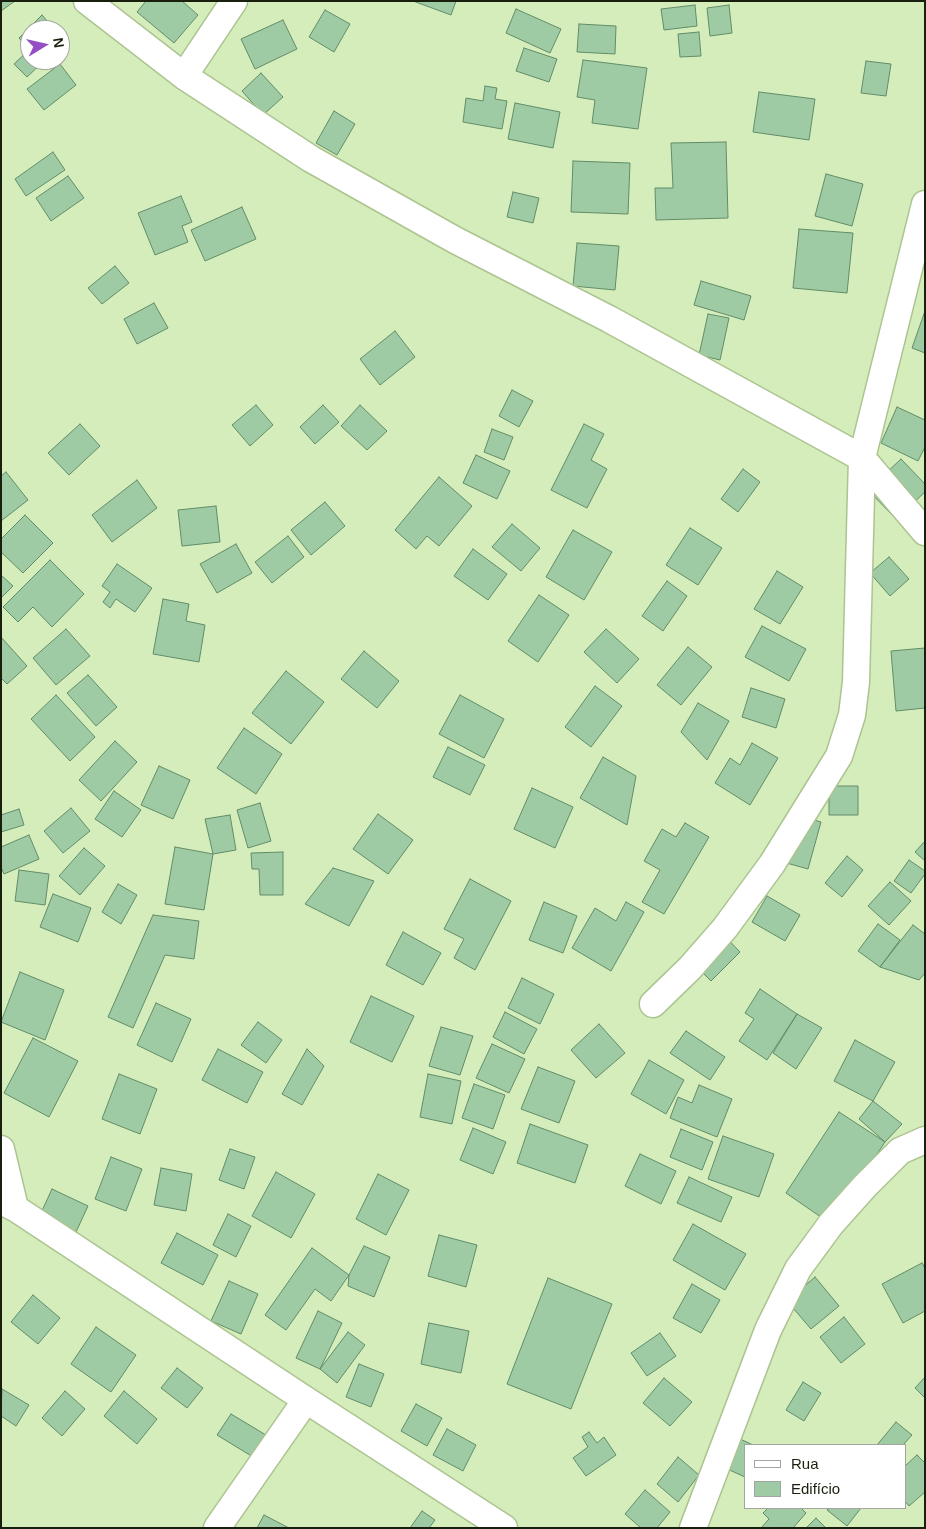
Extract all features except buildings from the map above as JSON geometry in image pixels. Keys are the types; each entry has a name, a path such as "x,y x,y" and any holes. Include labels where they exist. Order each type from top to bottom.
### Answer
{"street":[{"path":"87,1 184,76 311,159 455,240 609,319 862,458 925,532"},
{"path":"184,76 234,1"},
{"path":"653,1004 690,968 725,928 772,864 839,756 852,715 856,682 862,458 925,204"},
{"path":"693,1528 768,1330 798,1269 831,1224 872,1179 900,1151 925,1140"},
{"path":"1,1149 8,1205 504,1528"},
{"path":"217,1528 306,1400"}]}
